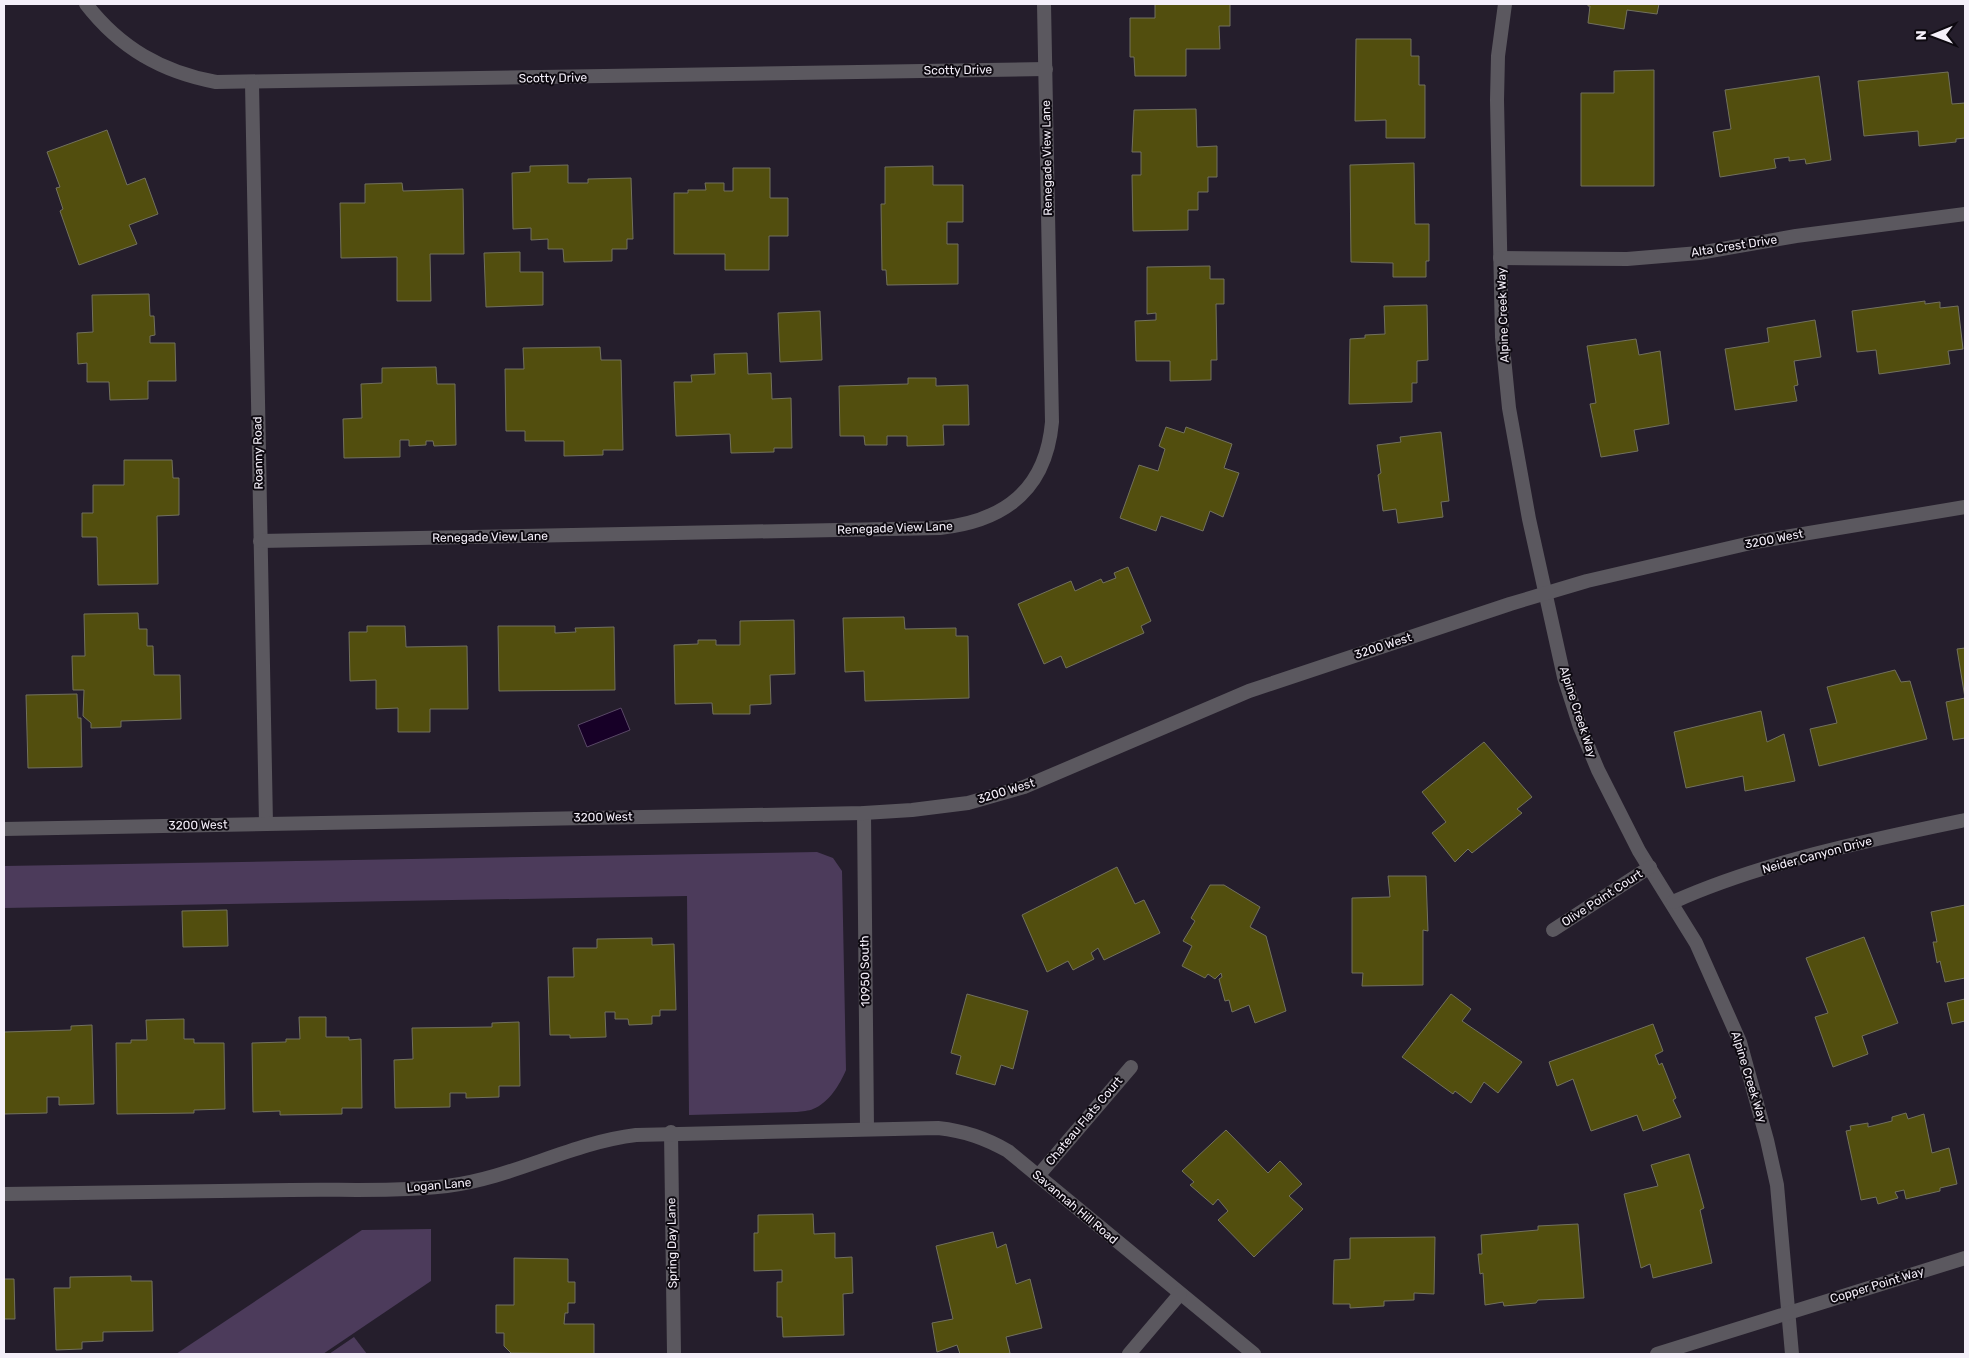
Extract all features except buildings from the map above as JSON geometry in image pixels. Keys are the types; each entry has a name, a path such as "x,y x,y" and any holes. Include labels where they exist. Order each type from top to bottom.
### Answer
{"street":[{"name":"Scotty Drive","path":"86,4 122,42 143,57 190,77 216,82 252,83 1046,69"},
{"name":"Renegade View Lane","path":"260,541 940,528 962,526 984,520 1004,509 1022,495 1035,479 1044,461 1050,442 1052,422 1044,4"},
{"name":"Alpine Creek Way","path":"1505,4 1498,56 1497,100 1502,337 1509,408 1529,519 1547,592 1564,677 1580,727 1598,770 1639,851 1673,902 1696,943 1740,1042 1754,1088 1777,1185 1792,1354"},
{"name":"Roanny Road","path":"252,83 266,824"},
{"name":"Alta Crest Drive","path":"1500,258 1627,259 1699,253 1796,236 1965,214"},
{"name":"3200 West","path":"4,828 864,813 912,810 968,803 1024,787 1249,691 1547,592 1755,542 1965,507"},
{"name":"10950 South","path":"864,813 867,1129"},
{"name":"Neider Canyon Drive","path":"1673,902 1711,885 1759,871 1894,835 1965,820"},
{"name":"Olive Point Court","path":"1553,930 1650,867"},
{"name":"Chateau Flats Court","path":"1038,1176 1131,1066"},
{"name":"Savannah Hill Road","path":"867,1129 938,1128 975,1134 1008,1151 1254,1354"},
{"name":"Logan Lane","path":"4,1194 445,1186 514,1172 573,1150 614,1138 670,1132 867,1129"},
{"name":"Spring Day Lane","path":"670,1132 674,1354"},
{"name":"Copper Point Way","path":"1789,1314 1965,1258"},
{"path":"1129,1354 1180,1294"},
{"path":"1657,1354 1789,1314"}],"shaded area":[{"path":"621,708 630,730 587,747 578,725"},
{"path":"817,852 833,858 842,871 846,1070 829,1098 811,1110 797,1112 689,1115 687,896 4,908 4,866"},
{"path":"431,1229 431,1281 323,1354 176,1354 362,1230"},
{"path":"354,1337 367,1354 329,1354"}]}
